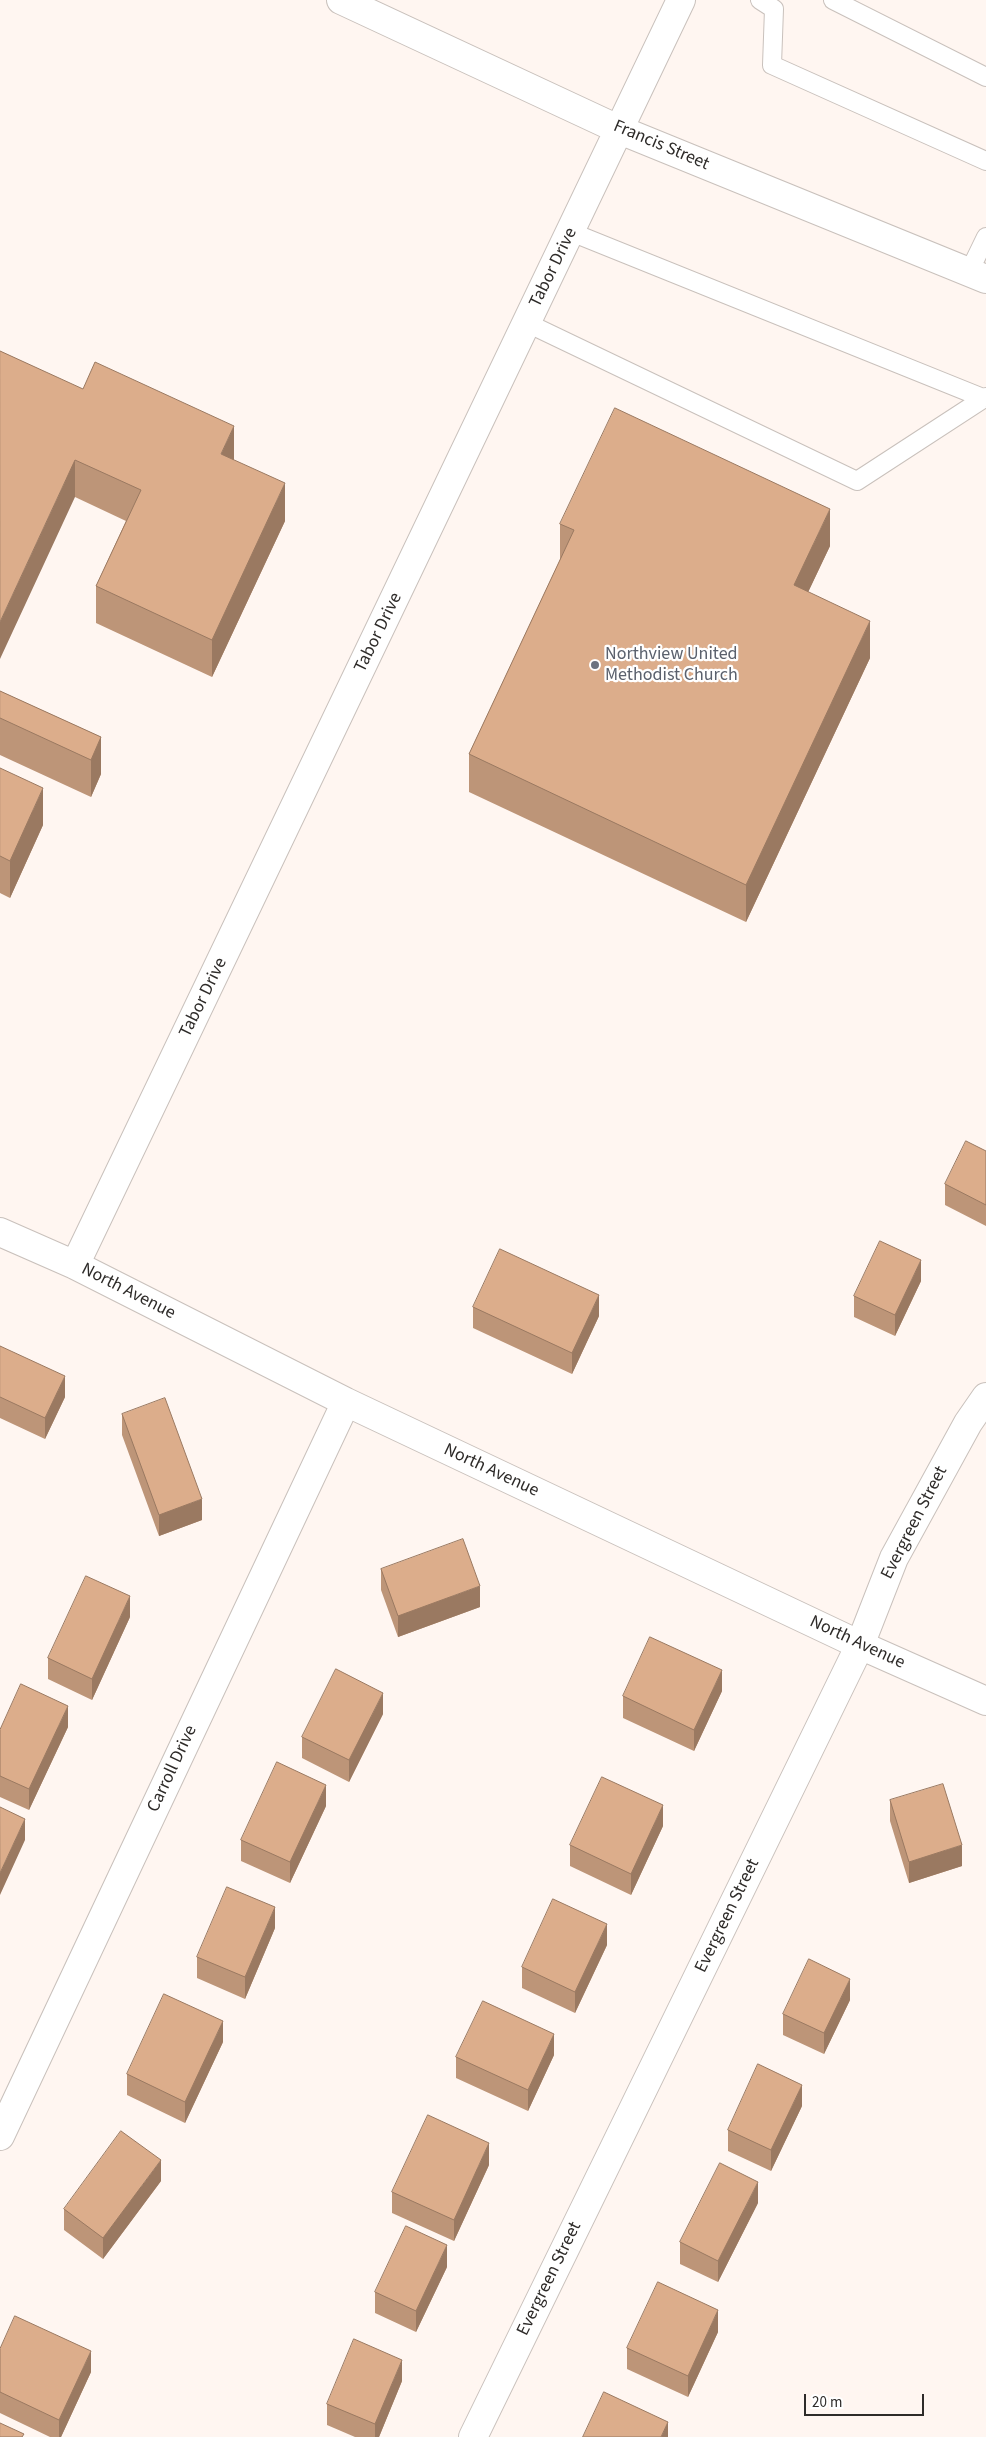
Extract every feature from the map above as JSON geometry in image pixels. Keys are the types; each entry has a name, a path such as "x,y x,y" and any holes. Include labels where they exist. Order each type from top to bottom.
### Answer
{"street":[{"name":"Francis Street","path":"341,0 620,130 977,276"},
{"name":"Tabor Drive","path":"75,1265 528,323 681,0"},
{"name":"North Avenue","path":"0,1232 75,1265 346,1402 860,1645 986,1701"},
{"name":"Evergreen Street","path":"473,2437 860,1645 894,1558 968,1423 986,1397"},
{"name":"Carroll Drive","path":"0,2136 346,1402"}],"lane":[{"path":"833,0 986,77"},
{"path":"774,3 772,65 986,161"},
{"path":"571,232 985,398"},
{"path":"977,276 986,237"},
{"path":"528,323 857,480 985,398"}],"building":[{"path":"0,351 83,389 95,362 234,426 221,454 285,483 212,640 96,586 141,490 75,460 0,622"},
{"path":"615,408 830,509 794,585 870,621 746,885 469,754 574,530 560,524"},
{"path":"0,691 101,737 91,760 0,718"},
{"path":"0,768 43,788 10,861 0,856"},
{"path":"966,1141 986,1151 986,1205 945,1184"},
{"path":"880,1241 921,1260 895,1315 854,1296"},
{"path":"500,1249 599,1295 572,1353 473,1307"},
{"path":"0,1346 65,1376 45,1418 0,1397"},
{"path":"165,1398 202,1499 159,1515 122,1414"},
{"path":"463,1539 480,1586 398,1616 381,1569"},
{"path":"86,1576 130,1596 92,1679 48,1658"},
{"path":"650,1637 722,1670 694,1730 623,1696"},
{"path":"336,1669 383,1693 349,1760 302,1737"},
{"path":"21,1684 68,1706 29,1789 0,1776 0,1730"},
{"path":"277,1762 326,1785 290,1862 241,1840"},
{"path":"602,1777 663,1805 631,1874 570,1845"},
{"path":"943,1784 962,1845 909,1862 890,1800"},
{"path":"0,1807 25,1819 0,1873"},
{"path":"227,1887 275,1907 245,1977 197,1957"},
{"path":"553,1899 607,1924 575,1992 522,1967"},
{"path":"809,1959 850,1979 824,2033 783,2014"},
{"path":"164,1994 223,2021 185,2102 127,2074"},
{"path":"483,2001 554,2034 528,2090 456,2057"},
{"path":"758,2064 802,2085 771,2150 728,2130"},
{"path":"428,2115 489,2143 454,2220 392,2192"},
{"path":"121,2131 161,2160 103,2238 64,2209"},
{"path":"720,2163 758,2182 718,2261 680,2242"},
{"path":"406,2226 447,2245 416,2311 375,2292"},
{"path":"658,2282 718,2310 688,2376 627,2348"},
{"path":"15,2316 91,2351 59,2420 0,2392 0,2349"},
{"path":"354,2339 402,2360 375,2424 327,2404"},
{"path":"604,2392 668,2422 661,2437 583,2437"},
{"path":"0,2423 24,2434 22,2437 0,2437"}],"place":[{"name":"Northview United Methodist Church","path":"595,665"}]}
